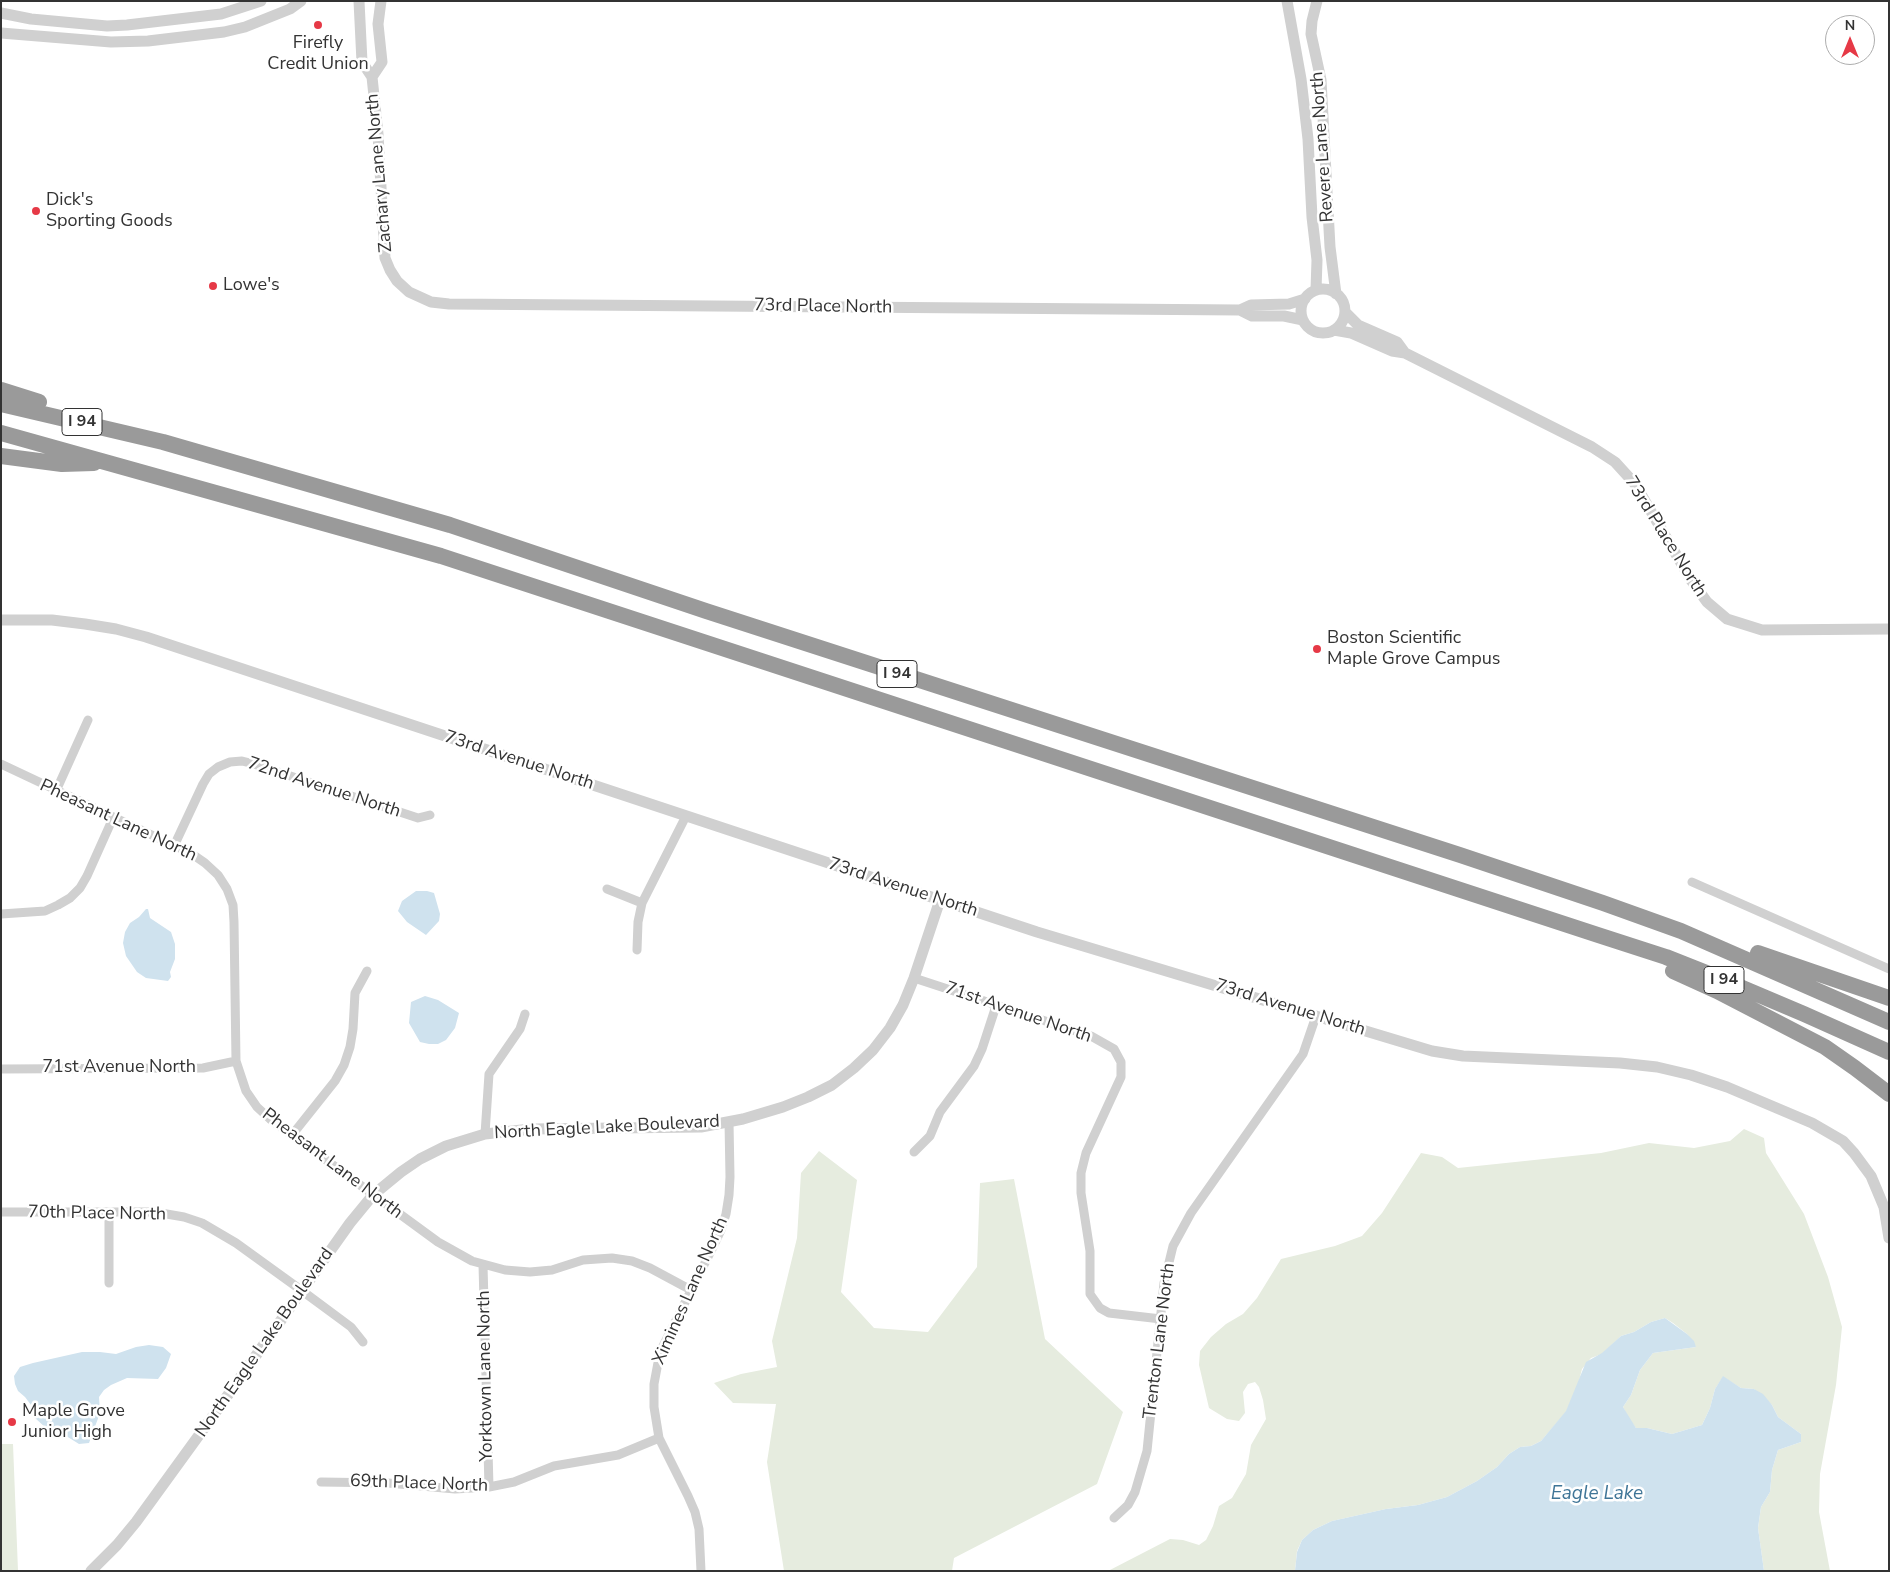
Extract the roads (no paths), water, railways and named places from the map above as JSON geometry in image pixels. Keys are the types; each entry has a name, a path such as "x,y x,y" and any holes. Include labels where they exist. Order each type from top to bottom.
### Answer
{"highway":[{"path":"1,390 163,442"},
{"name":"I 94","path":"1,404 163,442 450,525 724,618 1460,855 1630,912 1730,951 1889,1022"},
{"name":"I 94","path":"1,433 114,463 450,559 1658,955 1719,978 1889,1052"},
{"path":"1,456 62,464 114,463"},
{"path":"1630,912 1690,930 1889,998"},
{"path":"1554,921 1668,969 1792,1030 1843,1059 1889,1094"}],"street":[{"path":"1,13 39,20 107,26 221,14 261,1"},
{"path":"1,32 111,42 148,41 224,32 245,27 290,9 300,1"},
{"name":"Zachary Lane North","path":"359,1 362,62 372,76 378,134 386,258 390,270 397,281 409,292"},
{"name":"Zachary Lane North","path":"372,76 382,62 378,24 382,1"},
{"name":"Revere Lane North","path":"1287,1 1301,80 1308,138 1312,217 1318,260 1316,290"},
{"name":"Revere Lane North","path":"1317,1 1311,34 1321,80 1325,123 1330,247 1336,294"},
{"path":"1323,289 1336,294 1341,299 1345,312 1343,319 1334,330 1320,332 1312,330 1303,320 1302,306 1305,299 1316,290 1323,289"},
{"name":"73rd Place North","path":"409,292 431,302 449,304 1240,310 1251,305 1289,304 1305,299"},
{"name":"73rd Place North","path":"1240,310 1252,316 1284,316 1303,320"},
{"name":"73rd Place North","path":"1345,312 1358,325 1397,342 1405,353"},
{"name":"73rd Place North","path":"1334,330 1351,333 1392,352 1405,353 1592,447 1616,462 1635,484 1691,580 1707,602 1727,619 1762,630 1889,629"},
{"name":"73rd Avenue North","path":"1,620 52,620 116,629 146,637 940,900 1090,948 1432,1051 1449,1054 1620,1063 1691,1075 1727,1087 1812,1123 1842,1141 1854,1152 1871,1176 1884,1207 1889,1238"},
{"path":"56,791 88,720"},
{"name":"72nd Avenue North","path":"174,846 209,774 218,767 230,762 242,761 254,764 418,818 430,815"},
{"name":"Pheasant Lane North","path":"1,764 192,854 206,863 218,875 233,905 236,1061 246,1091 257,1107 292,1135 448,1249 483,1265 505,1270 530,1272 552,1270 583,1260 612,1258 632,1261 650,1268 691,1290"},
{"path":"637,950 638,922 642,903 686,816"},
{"path":"1,914 46,911 70,898 80,888 87,876 113,818"},
{"path":"1692,882 1889,969"},
{"path":"607,889 642,903"},
{"name":"North Eagle Lake Boulevard","path":"91,1571 117,1545 136,1522 350,1222 373,1195 401,1172 420,1159 446,1146 484,1134 531,1129 679,1128 729,1122 783,1107 832,1085 873,1050 890,1028 914,978 940,900"},
{"path":"292,1135 335,1081 344,1065 350,1048 353,1029 355,993 366,971"},
{"name":"71st Avenue North","path":"914,978 1090,1036 1108,1045 1118,1056 1121,1062 1121,1077 1086,1153 1080,1181 1090,1251 1090,1294 1100,1308 1109,1313 1161,1319"},
{"path":"914,1152 930,1136 940,1112 974,1066 982,1049 996,1006"},
{"path":"484,1134 489,1074 520,1029 525,1014"},
{"name":"Trenton Lane North","path":"1114,1518 1128,1505 1136,1492 1147,1450 1161,1319 1168,1265 1173,1246 1190,1212 1303,1054 1316,1016"},
{"name":"71st Avenue North","path":"1,1069 203,1068 236,1061"},
{"name":"Ximines Lane North","path":"701,1571 700,1529 695,1512 660,1438 653,1396 657,1362 668,1334 712,1249 726,1214 730,1177 729,1122"},
{"name":"70th Place North","path":"1,1212 164,1213 202,1223 236,1243 302,1290 351,1327 363,1342"},
{"path":"109,1212 109,1283"},
{"name":"Yorktown Lane North","path":"483,1265 488,1487"},
{"name":"69th Place North","path":"321,1482 388,1482 455,1489 488,1487 514,1482 554,1466 618,1456 660,1438"}],"water":[{"path":"416,891 434,893 440,914 439,921 426,935 407,922 398,911 402,901"},
{"path":"148,909 150,918 171,932 175,944 175,959 170,972 171,977 168,981 146,978 137,972 126,956 123,943 125,932 130,923"},
{"path":"425,996 438,1000 459,1013 455,1028 446,1040 438,1044 420,1042 409,1023 411,1002"},
{"name":"Eagle Lake","path":"1665,1318 1687,1334 1694,1341 1696,1347 1653,1353 1640,1370 1631,1395 1623,1407 1636,1428 1647,1428 1672,1434 1702,1425 1710,1408 1715,1389 1723,1376 1741,1388 1754,1389 1763,1394 1772,1405 1778,1417 1801,1434 1801,1442 1778,1450 1772,1470 1770,1492 1761,1507 1758,1528 1764,1571 1295,1571 1297,1552 1302,1540 1313,1530 1332,1521 1386,1509 1418,1505 1447,1497 1477,1481 1520,1447 1531,1446 1541,1441 1566,1411 1586,1362 1602,1353 1621,1336 1634,1332 1651,1322"},
{"path":"149,1345 163,1347 171,1354 166,1368 158,1379 127,1378 104,1390 99,1397 100,1413 89,1443 79,1444 63,1434 46,1428 35,1418 31,1412 31,1405 18,1391 15,1384 14,1376 20,1367 33,1363 82,1352 116,1354"}],"place":[{"name":"Firefly Credit Union","path":"318,25"},
{"name":"Dick's Sporting Goods","path":"36,211"},
{"name":"Lowe's","path":"213,286"},
{"name":"Boston Scientific Maple Grove Campus","path":"1317,649"},
{"name":"Maple Grove Junior High","path":"12,1422"}]}
